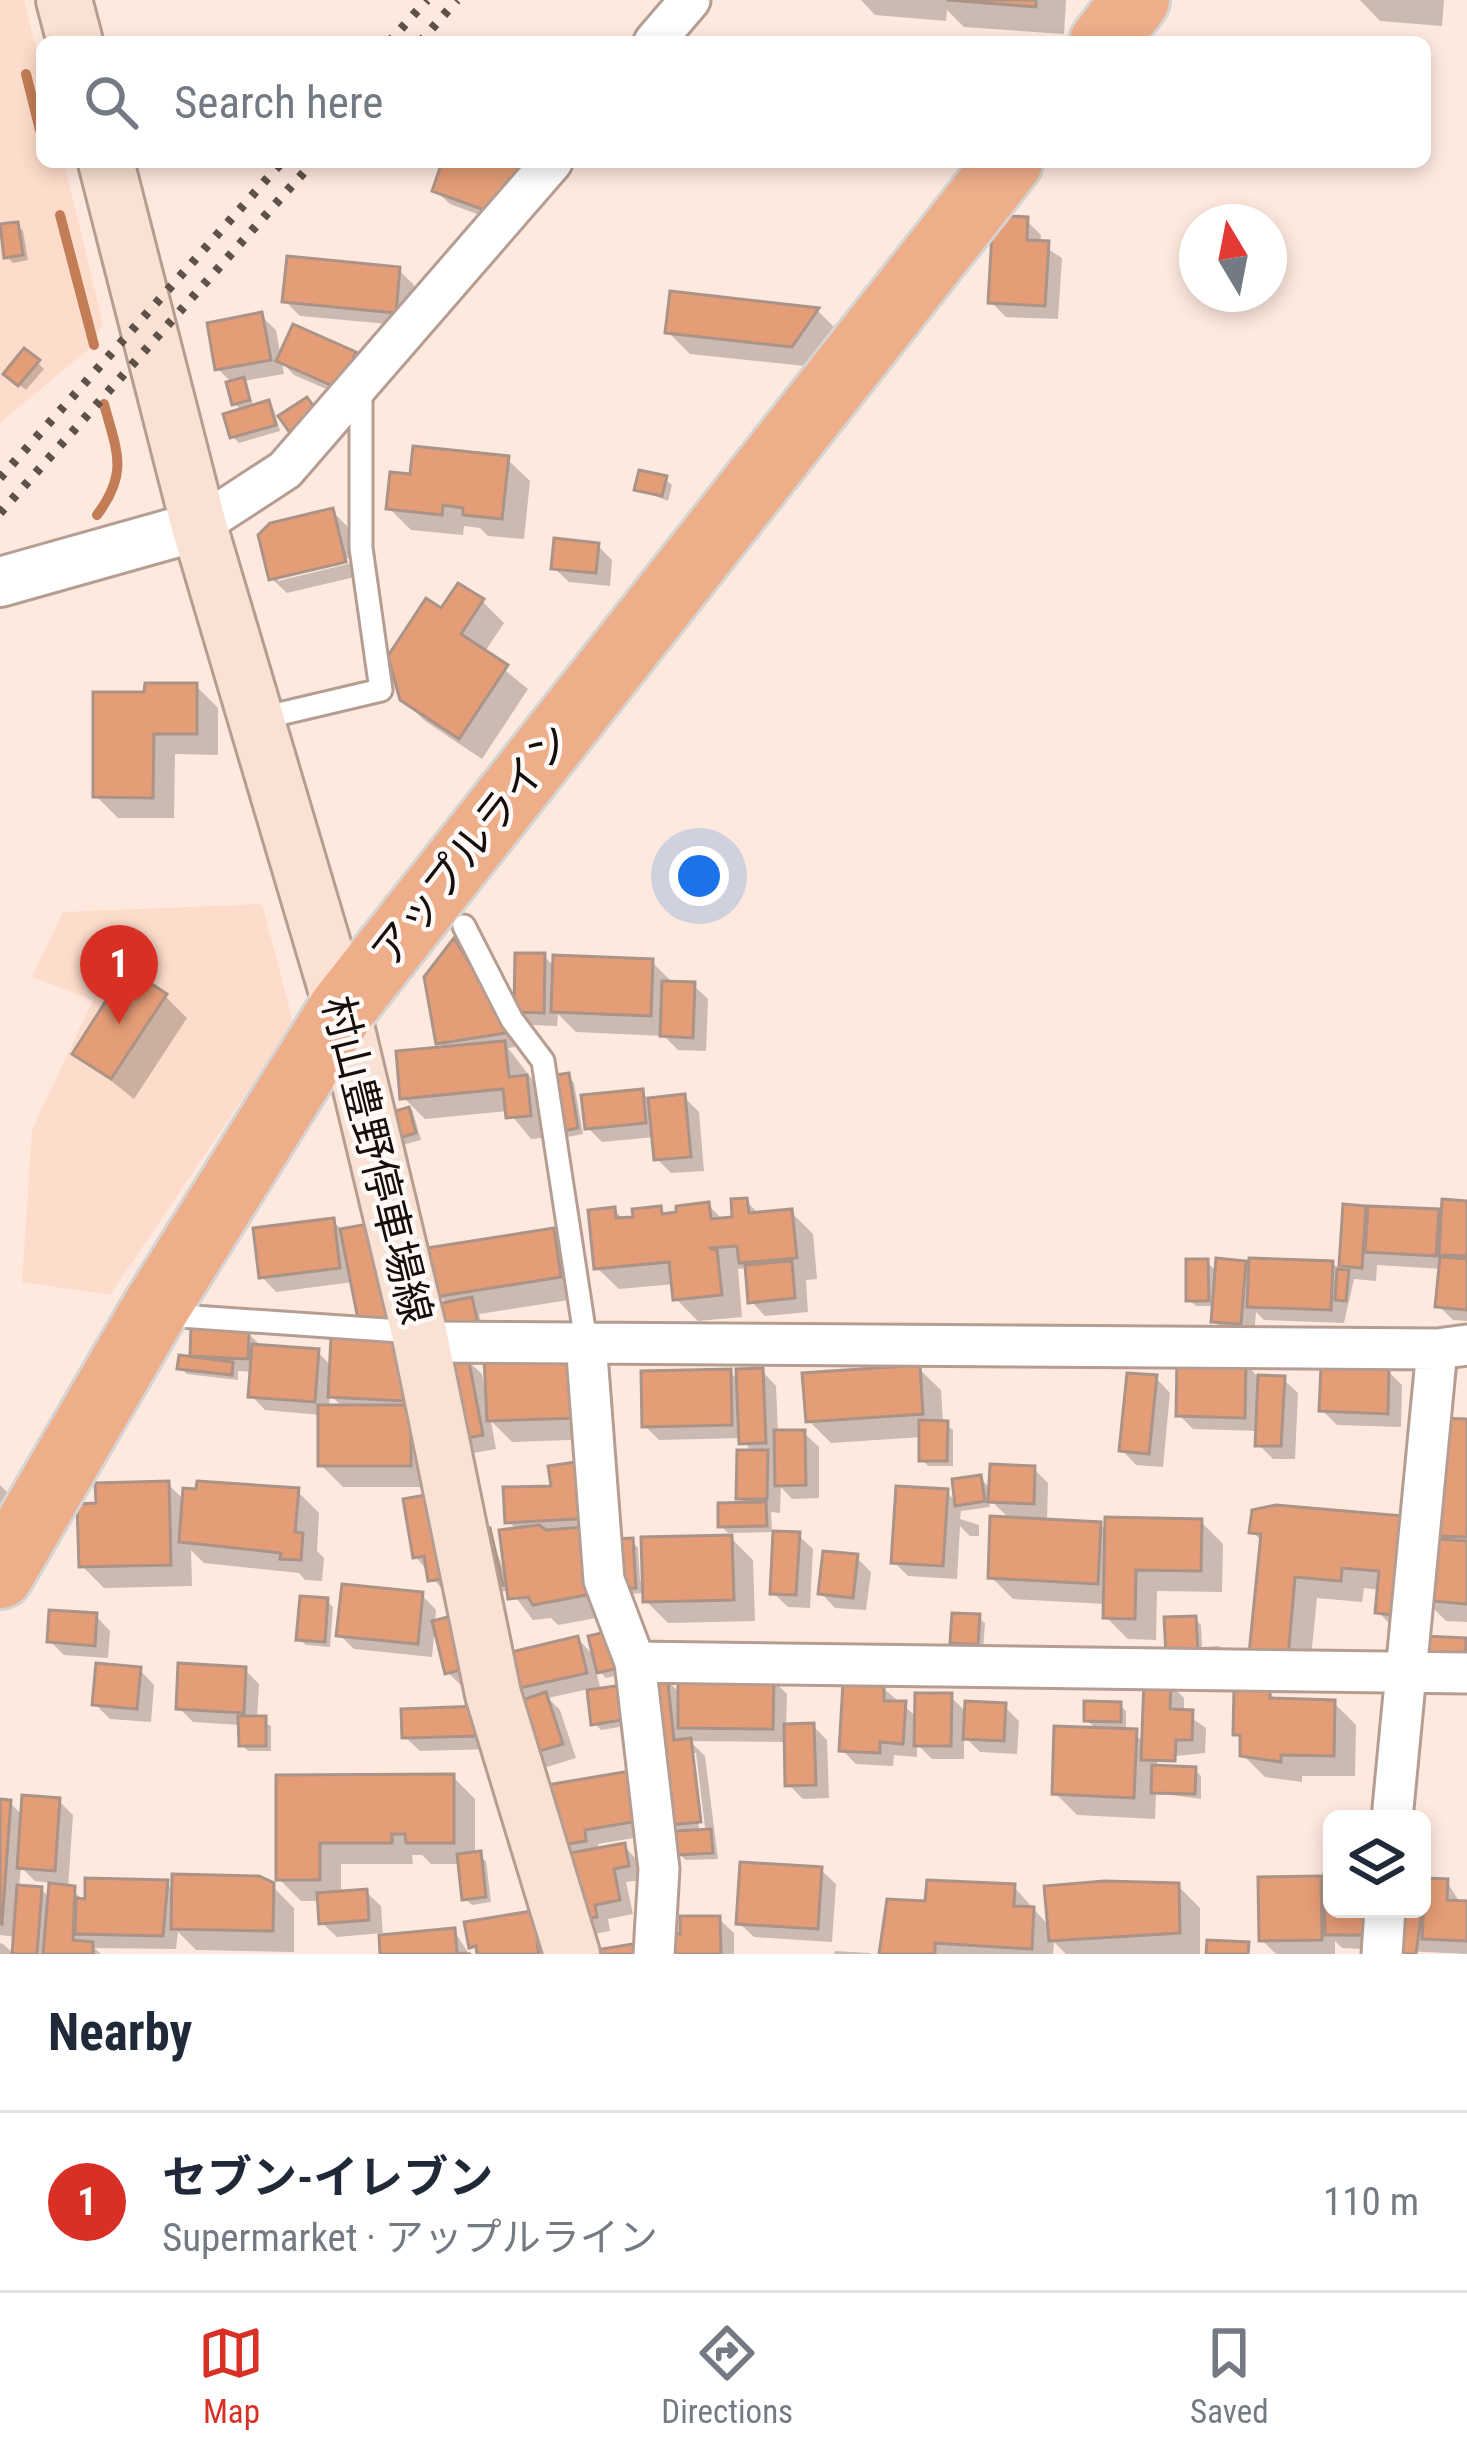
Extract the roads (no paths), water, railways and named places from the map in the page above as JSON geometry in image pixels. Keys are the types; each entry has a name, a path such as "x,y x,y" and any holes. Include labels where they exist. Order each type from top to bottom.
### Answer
{"highway":[{"path":"1108,36 1136,0"},
{"name":"アップルライン","path":"0,1575 152,1314 342,1009 1004,168"}],"main road":[{"path":"64,0 73,36"},
{"name":"村山豊野停車場線","path":"108,168 199,526 342,1009 420,1337 493,1694 572,1954"}],"street":[{"path":"659,36 690,0"},
{"path":"0,582 199,526 285,470 547,168"},
{"path":"420,1337 1452,1347 1403,1671 1393,1810"},
{"path":"586,1342 604,1580 635,1662 659,1869 655,1954"},
{"path":"635,1662 1467,1673"},
{"path":"1382,1954 1384,1918"}],"lane":[{"path":"254,719 381,690 361,548 362,386"},
{"path":"464,926 512,1020 543,1061 586,1342"},
{"path":"152,1314 420,1337"}],"waterway":[{"path":"26,74 36,114"},
{"path":"60,215 94,345"},
{"path":"97,515 117,474 104,404"}],"railway":[{"path":"394,36 427,0"},
{"path":"425,36 457,0"},
{"path":"0,478 277,168"},
{"path":"0,513 308,168"}],"place":[{"name":"セブン-イレブン","path":"119,1024"}]}
